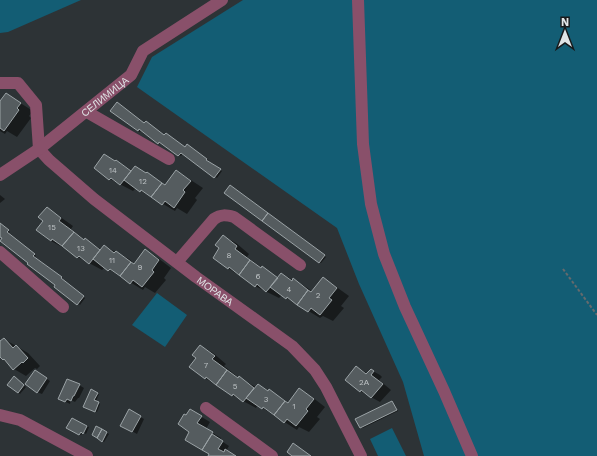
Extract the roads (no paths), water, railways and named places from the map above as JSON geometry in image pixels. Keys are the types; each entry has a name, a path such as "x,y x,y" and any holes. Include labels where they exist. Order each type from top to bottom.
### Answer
{"street":[{"name":"СЕЛИМИЦА","path":"0,175 39,149 87,112 131,75 143,51 222,0"},
{"path":"358,0 363,144 371,204 384,254 405,307 472,456"},
{"path":"0,83 18,83 36,105 39,149"},
{"path":"87,112 169,159"},
{"name":"МОРАВА","path":"39,149 49,160 94,199 292,346 315,370 326,387 361,456"},
{"path":"177,262 214,219 223,215 234,217 300,264"},
{"path":"0,252 63,307"},
{"path":"206,408 272,456"},
{"path":"0,415 20,420 87,456"}]}
